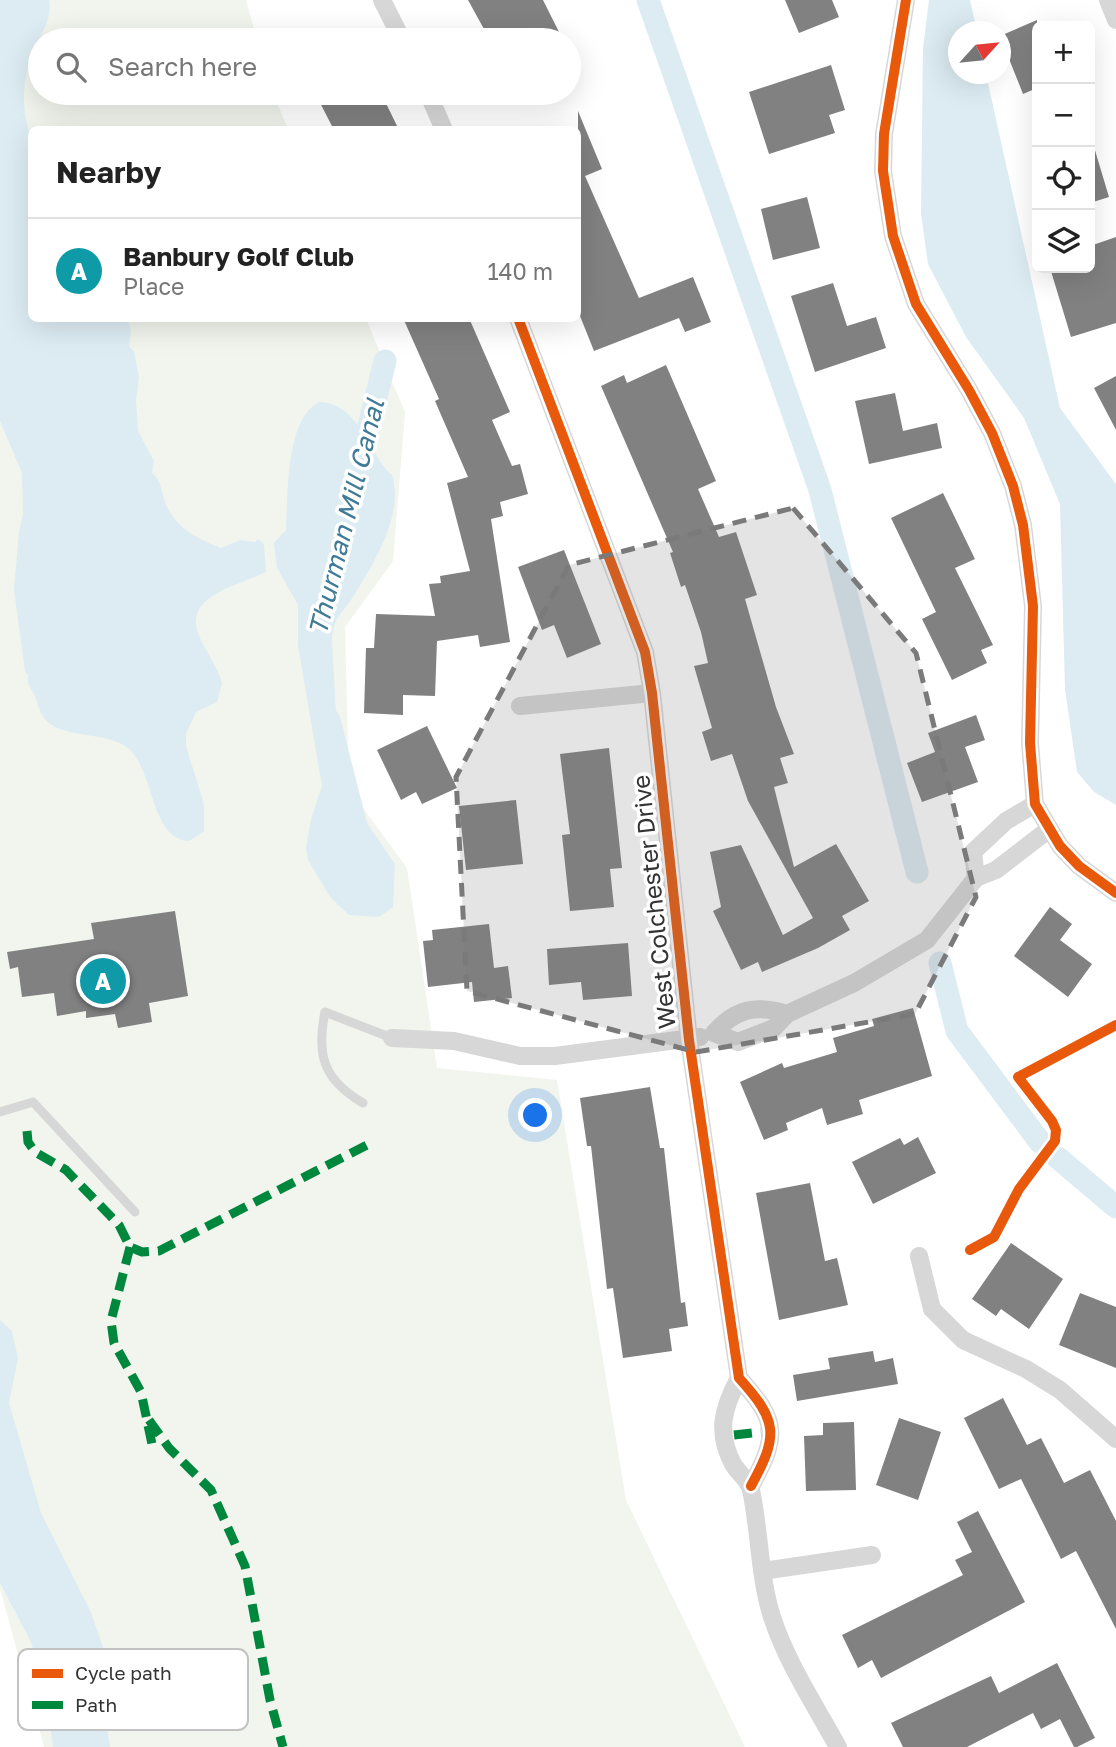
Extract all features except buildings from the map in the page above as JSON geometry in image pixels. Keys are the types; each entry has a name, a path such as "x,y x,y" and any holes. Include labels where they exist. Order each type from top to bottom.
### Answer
{"street":[{"path":"382,0 396,28"},
{"path":"906,0 884,134 887,202 902,269 916,304 992,433 1013,486 1023,525 1034,606 1030,743 1035,804 1048,830 1079,866 1116,892"},
{"path":"1108,0 1116,20"},
{"path":"433,105 442,126"},
{"name":"West Colchester Drive","path":"520,322 645,652 652,693 689,1040 738,1378"},
{"path":"520,706 652,693"},
{"path":"976,878 973,852 1006,821 1035,804"},
{"path":"714,1033 737,1042 774,1028 787,1014 854,983 927,940 976,878 996,870 1048,830"},
{"path":"391,1038 454,1041 520,1056 555,1056 689,1040 714,1033 729,1016 767,1007 787,1014"},
{"path":"919,1256 932,1309 963,1340 1026,1369 1060,1390 1116,1439"},
{"path":"751,1486 770,1452 771,1431 761,1402 738,1378 724,1406 722,1426 734,1465 751,1486 762,1572 772,1617 786,1651 838,1747"},
{"path":"762,1572 872,1555"}],"lane":[{"path":"363,1103 341,1090 327,1069 320,1039 325,1012 391,1038"},
{"path":"0,1112 33,1102 135,1212"}],"highlighted area":[{"path":"793,508 916,653 976,897 915,1014 696,1052 467,991 456,777 569,565"}],"shaded area":[{"path":"0,0 246,0 254,28 28,28 28,105 278,105 287,126 28,126 28,322 367,322 405,412 393,561 345,627 349,789 407,868 437,1068 557,1080 626,1500 745,1747 44,1747 39,1730 248,1730 248,1649 18,1649 18,1654 0,1589"}],"water":[{"path":"0,0 49,0 48,19 44,28 28,28 24,105 28,128 28,322 129,322 131,331 129,347 134,351 139,378 136,400 138,431 154,461 152,473 159,483 169,511 187,531 221,548 240,540 255,542 258,539 264,544 266,572 217,593 199,609 196,620 198,633 222,683 217,702 196,712 186,734 186,746 204,804 204,831 189,841 176,837 167,829 137,759 128,748 108,739 61,729 52,725 40,712 25,671 14,590 23,514 22,473 0,421"},
{"path":"929,0 970,0 975,21 948,21 948,84 988,84 1060,408 1116,484 1116,805 1094,792 1077,772 1065,689 1060,504 1024,418 966,337 928,264 921,214 923,48"},
{"path":"319,402 333,405 354,420 383,466 392,475 395,490 386,536 364,579 337,619 332,639 339,771 349,797 395,864 393,907 379,917 349,915 330,897 308,860 306,848 311,819 322,786 298,646 298,605 277,568 274,543 286,530 288,479 294,441 308,411"},
{"path":"0,1320 12,1331 18,1358 9,1403 41,1513 90,1610 104,1649 33,1649 0,1583"},
{"path":"51,1730 108,1730 110,1747 53,1747"}],"waterway":[{"path":"648,0 820,490 917,872"},
{"name":"Thurman Mill Canal","path":"359,466 385,361"},
{"name":"Thurman Mill Canal","path":"329,720 356,826"},
{"path":"940,963 957,1031 1040,1142"},
{"path":"1058,1158 1116,1207"}],"marked path":[{"path":"27,1131 28,1142 35,1152 66,1170 119,1225 130,1247 142,1252 159,1251 369,1144"},
{"path":"130,1247 111,1321 114,1343 141,1392 152,1444"},
{"path":"149,1420 169,1448 211,1490 245,1566 270,1700 283,1747"},
{"path":"734,1435 761,1432"}],"cycle path":[{"path":"906,0 884,134 883,171 893,236 916,304 992,433 1013,486 1023,525 1033,606 1030,743 1035,804 1060,846 1079,866 1116,893"},
{"path":"520,322 645,652 652,693 689,1040 739,1378 761,1406 770,1429 766,1454 751,1486"},
{"path":"970,1250 994,1237 1019,1189 1055,1141 1056,1130 1052,1121 1018,1077 1116,1025"}],"place":[{"name":"Banbury Golf Club","path":"103,981"}]}
